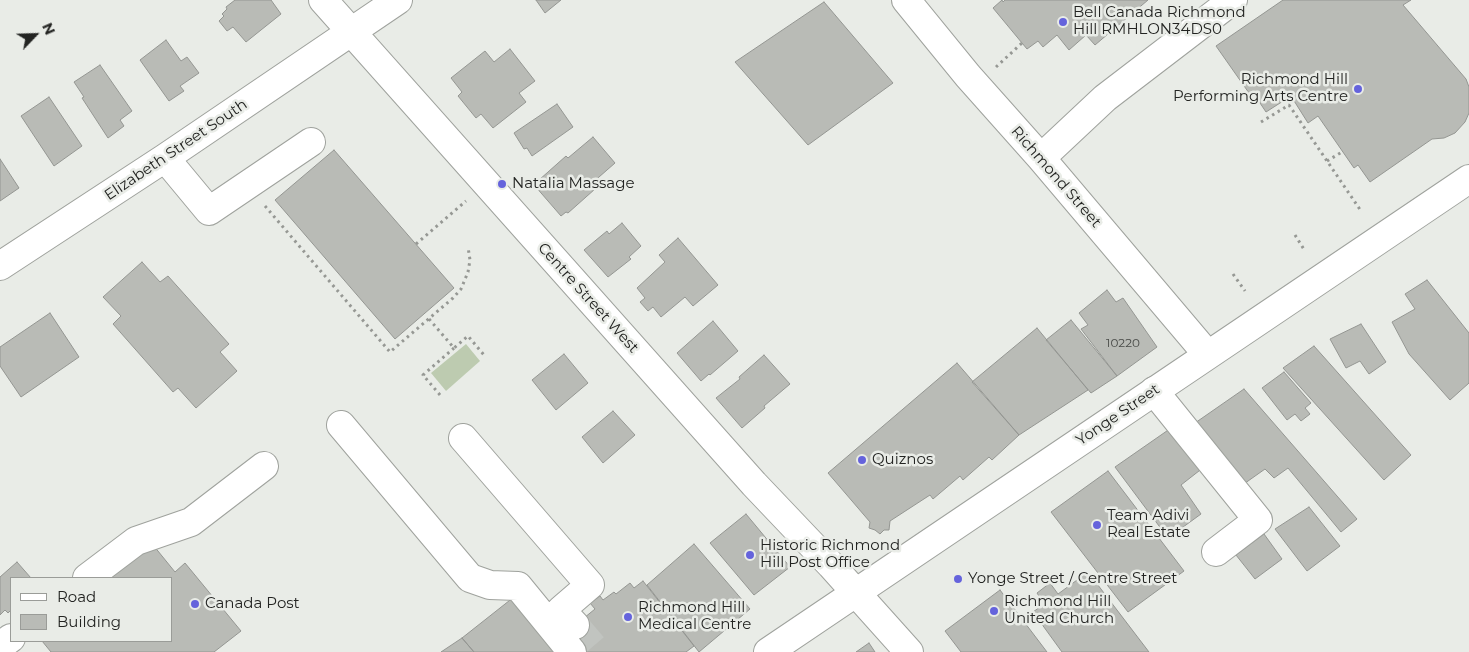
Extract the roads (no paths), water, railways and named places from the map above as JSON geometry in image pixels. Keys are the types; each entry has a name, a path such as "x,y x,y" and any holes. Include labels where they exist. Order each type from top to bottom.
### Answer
{"street":[{"name":"Centre Street West","path":"323,0 754,484 909,652"},
{"name":"Elizabeth Street South","path":"0,266 165,158 398,0"},
{"name":"Richmond Street","path":"906,0 968,76 1207,354"},
{"path":"1040,158 1105,98 1233,0"},
{"path":"165,158 209,211 311,142"},
{"name":"Yonge Street","path":"768,652 857,594 1207,354 1469,179"},
{"path":"1154,391 1258,520 1216,552"},
{"path":"341,425 470,578 490,586 518,586 572,652"},
{"path":"463,438 590,585 561,610 575,625"},
{"path":"88,577 136,541 191,522 264,466"}],"tunnel":[{"path":"575,625 598,652"}],"place":[{"name":"Bell Canada Richmond Hill RMHLON34DS0","path":"1063,22"},
{"name":"Richmond Hill Performing Arts Centre","path":"1358,89"},
{"name":"Natalia Massage","path":"502,184"},
{"name":"Quiznos","path":"862,460"},
{"name":"Team Adivi Real Estate","path":"1097,525"},
{"name":"Historic Richmond Hill Post Office","path":"750,555"},
{"name":"Yonge Street / Centre Street","path":"958,579"},
{"name":"Canada Post","path":"195,604"},
{"name":"Richmond Hill United Church","path":"994,611"},
{"name":"Richmond Hill Medical Centre","path":"628,617"}]}
